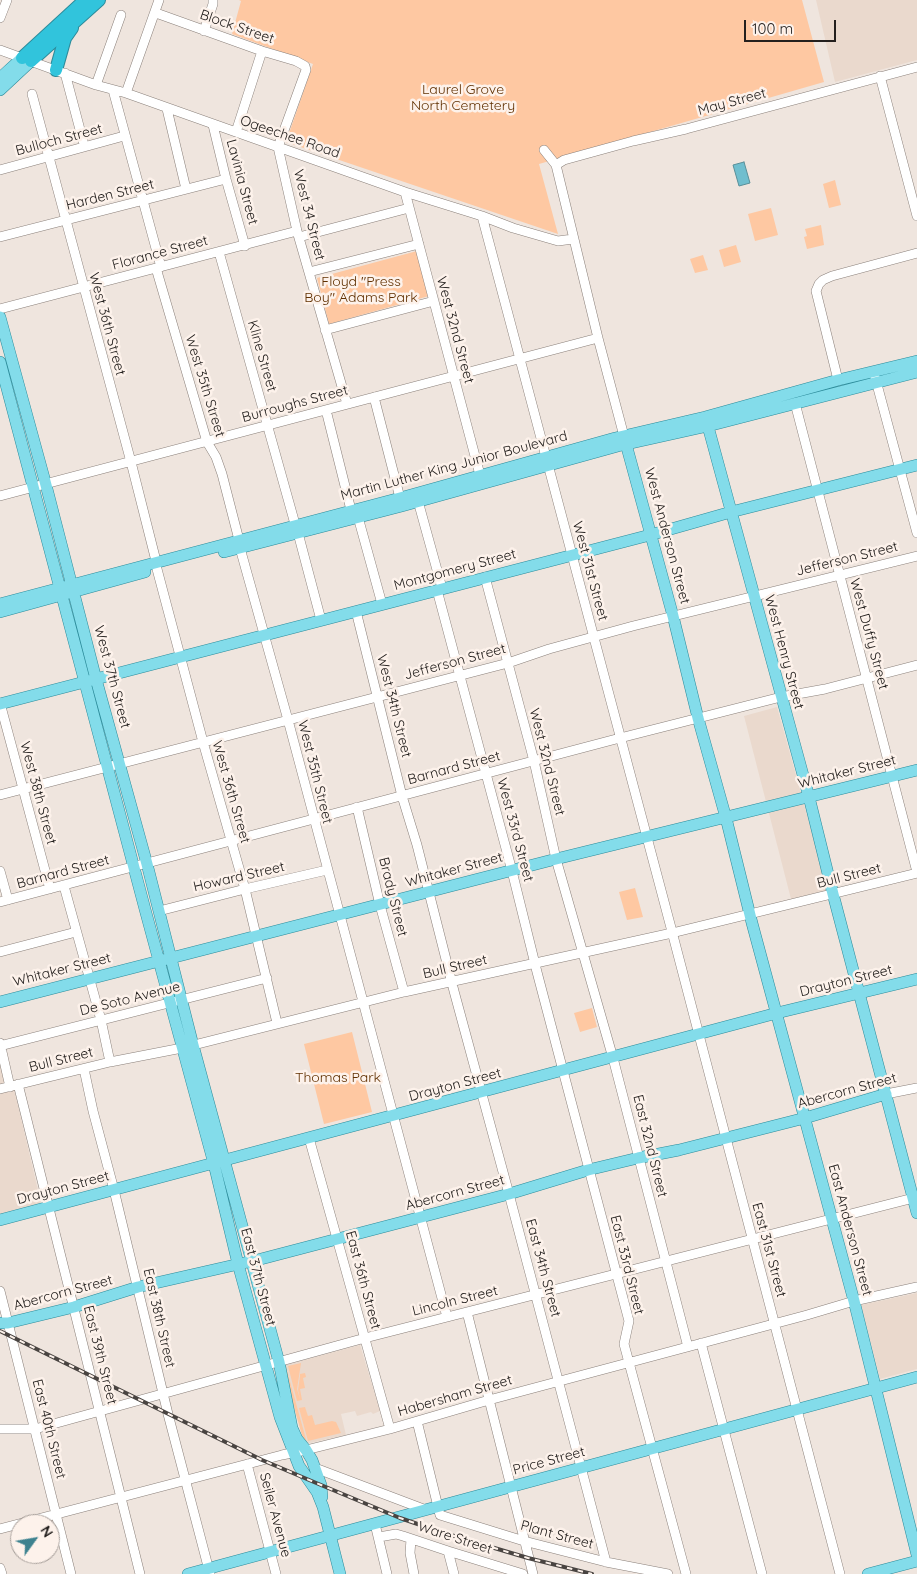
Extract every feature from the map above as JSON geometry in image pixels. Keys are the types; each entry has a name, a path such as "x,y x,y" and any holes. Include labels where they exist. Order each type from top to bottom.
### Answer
{"highway":[{"path":"26,59 85,0"},
{"path":"26,59 99,0"},
{"path":"60,71 65,38 78,18"}],"main road":[{"path":"0,78 26,59"},
{"path":"0,90 26,59"},
{"name":"West 37th Street","path":"0,317 73,588 107,767 158,961 187,1046"},
{"name":"West 37th Street","path":"0,362 60,592 120,763 182,999 187,1046"},
{"name":"Martin Luther King Junior Boulevard","path":"0,612 73,588 157,565 354,514 418,501 625,440 795,403 917,362"},
{"name":"Martin Luther King Junior Boulevard","path":"707,421 838,380 917,372"},
{"name":"West Henry Street","path":"707,421 809,797 832,894 915,1198 917,1212"},
{"name":"West Anderson Street","path":"625,440 673,616 750,914"},
{"name":"Martin Luther King Junior Boulevard","path":"354,514 400,498 480,475 547,462"},
{"name":"Montgomery Street","path":"0,703 91,681 180,656 917,465"},
{"name":"Martin Luther King Junior Boulevard","path":"0,604 60,592"},
{"name":"Whitaker Street","path":"0,1002 556,859 917,770"},
{"name":"East Anderson Street","path":"750,914 854,1301 917,1555"},
{"name":"Drayton Street","path":"0,1220 778,1013 917,979"},
{"name":"East 37th Street","path":"187,1046 279,1362 292,1428 315,1468 321,1486 323,1507"},
{"name":"Abercorn Street","path":"4,1323 74,1307 138,1287 251,1261 420,1218 588,1170 679,1150 805,1118 886,1094"},
{"name":"East 37th Street","path":"220,1162 238,1264 280,1417 293,1452 317,1492 323,1507 340,1574"},
{"name":"Price Street","path":"188,1574 209,1571 270,1552 426,1510 439,1511 511,1487 796,1408 917,1377"},
{"path":"868,1574 917,1561"}],"street":[{"path":"0,18 7,0"},
{"path":"126,93 156,13 159,0"},
{"path":"204,31 213,0"},
{"name":"Block Street","path":"156,13 262,51 296,61 305,66 306,70 278,147"},
{"path":"96,84 121,15"},
{"name":"Ogeechee Road","path":"0,50 513,228 558,241 573,239"},
{"path":"236,132 262,51"},
{"name":"May Street","path":"556,165 564,160 633,141 917,67"},
{"path":"60,71 83,141"},
{"path":"880,76 917,216"},
{"name":"West 35th Street","path":"113,90 158,268 208,442 222,474 447,1317"},
{"name":"West 36th Street","path":"32,94 131,462 202,742 257,936 277,1023"},
{"path":"167,109 186,189"},
{"name":"Lavinia Street","path":"213,125 245,246"},
{"name":"Bulloch Street","path":"0,170 124,136"},
{"name":"West 34 Street","path":"278,147 298,234 347,404"},
{"path":"544,150 556,165"},
{"name":"West Anderson Street","path":"556,165 573,239 625,440"},
{"name":"Harden Street","path":"0,237 226,179"},
{"name":"West 32nd Street","path":"405,192 480,475"},
{"name":"Florance Street","path":"0,309 219,252 409,208"},
{"name":"West 31st Street","path":"482,216 672,932"},
{"path":"309,272 419,244"},
{"name":"Kline Street","path":"219,252 297,529 320,620"},
{"path":"838,380 816,291 819,284 832,276 917,253"},
{"path":"326,330 434,301"},
{"name":"Burroughs Street","path":"0,496 598,338"},
{"path":"875,377 917,533"},
{"path":"374,396 400,498"},
{"name":"West Duffy Street","path":"795,403 917,872"},
{"path":"326,410 354,514 382,604"},
{"name":"West 33rd Street","path":"418,501 459,675 512,871 534,963"},
{"name":"Jefferson Street","path":"0,795 508,662 549,649 673,616 917,556"},
{"name":"West 32nd Street","path":"485,577 534,761 556,859 583,952"},
{"name":"West 34th Street","path":"356,611 402,796 452,982"},
{"name":"Barnard Street","path":"4,901 620,738 917,665"},
{"name":"West 38th Street","path":"0,703 50,889"},
{"name":"Brady Street","path":"357,807 380,905 404,992"},
{"name":"Howard Street","path":"158,911 327,870"},
{"path":"0,871 4,901"},
{"name":"Bull Street","path":"0,1090 404,992 750,914 917,872"},
{"path":"64,886 101,1020 110,1062"},
{"path":"0,952 76,932"},
{"name":"East 31st Street","path":"672,932 840,1574"},
{"name":"East 32nd Street","path":"583,952 613,1058 688,1347"},
{"name":"East 33rd Street","path":"534,963 629,1321 624,1344 686,1574"},
{"name":"De Soto Avenue","path":"0,1045 267,978"},
{"name":"East 34th Street","path":"452,982 606,1562"},
{"name":"East 39th Street","path":"0,1045 14,1086 49,1207 140,1574"},
{"name":"East 38th Street","path":"84,1069 184,1480 209,1571"},
{"name":"Abercorn Street","path":"886,1094 917,1088"},
{"name":"East 36th Street","path":"309,1138 390,1429"},
{"name":"Lincoln Street","path":"0,1429 35,1429 365,1338 915,1198"},
{"name":"Habersham Street","path":"56,1514 293,1452 390,1429 489,1400 854,1301 917,1287"},
{"name":"East 40th Street","path":"0,1291 4,1323 35,1429 56,1514"},
{"path":"467,1312 533,1574"},
{"path":"701,1344 762,1574"},
{"path":"417,1421 439,1511"},
{"name":"Seiler Avenue","path":"247,1464 276,1574"},
{"path":"315,1468 426,1510"},
{"name":"Plant Street","path":"439,1511 524,1541 606,1562 668,1574"},
{"path":"375,1524 387,1574"},
{"name":"East 40th Street","path":"60,1530 71,1574"},
{"name":"Ware Street","path":"378,1537 396,1534 524,1574"},
{"path":"411,1538 410,1553 414,1574"},
{"path":"448,1551 454,1574"},
{"path":"0,1568 2,1574"}],"shaded area":[{"path":"816,0 917,0 917,60 835,82"},
{"path":"777,707 828,890 791,899 744,716"},
{"path":"0,1039 41,1203 0,1214"},
{"path":"917,1293 917,1369 880,1379 861,1305"},
{"path":"360,1345 380,1411 357,1416 355,1411 341,1414 346,1435 305,1444 282,1366"}],"green space":[{"name":"Laurel Grove North Cemetery","path":"239,0 802,0 824,82 539,164 558,234 286,142 313,64 232,34 241,1"},
{"path":"835,180 841,205 829,208 823,184"},
{"path":"771,208 778,235 755,241 748,214"},
{"path":"821,225 824,245 807,249 804,237 807,236 805,229"},
{"path":"736,245 741,262 724,267 719,250"},
{"name":"Floyd \"Press Boy\" Adams Park","path":"417,251 429,296 329,324 317,278"},
{"path":"703,255 708,270 695,273 690,259"},
{"path":"635,888 643,917 627,920 619,892"},
{"path":"592,1008 597,1027 580,1032 574,1013"},
{"name":"Thomas Park","path":"352,1032 372,1112 324,1124 304,1044"},
{"path":"301,1363 297,1389 300,1399 298,1390 300,1374 305,1373 306,1377 303,1378 305,1388 300,1389 302,1400 297,1401 288,1366"},
{"path":"286,1367 307,1443 303,1439 283,1368"},
{"path":"305,1407 308,1416 312,1415 315,1425 332,1421 336,1422 341,1433 308,1441 299,1408"}],"water":[{"path":"744,162 750,183 739,186 733,165"}],"railway":[{"path":"0,1331 262,1460 400,1518 528,1558 592,1574"}]}
